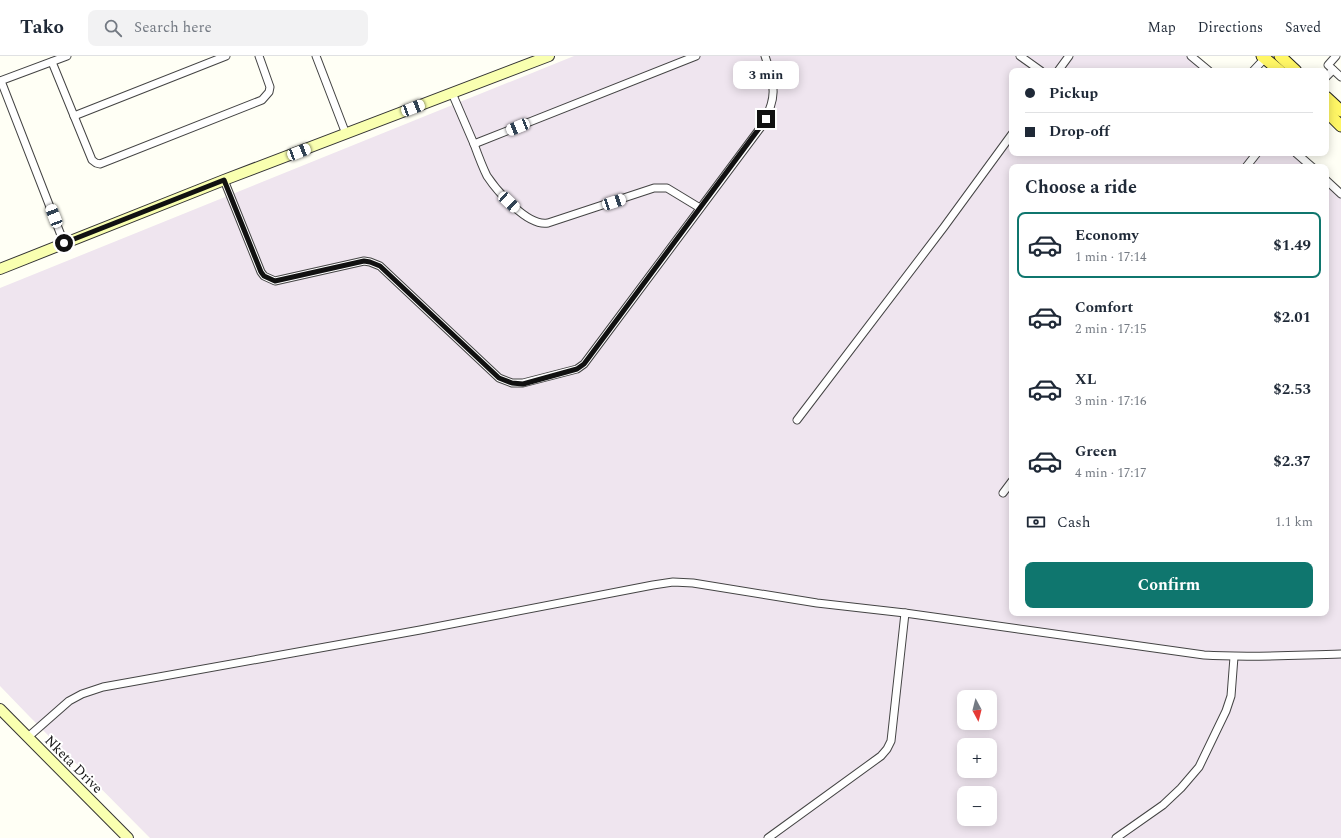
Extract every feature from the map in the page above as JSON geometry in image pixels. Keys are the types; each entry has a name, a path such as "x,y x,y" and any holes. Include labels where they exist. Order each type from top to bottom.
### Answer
{"main road":[{"path":"1280,56 1293,68"},
{"path":"1265,57 1277,68"},
{"path":"1329,100 1341,111"},
{"path":"1329,114 1341,126"}],"street":[{"path":"64,243 0,81 67,56"},
{"path":"74,116 226,56"},
{"path":"52,62 92,160 100,164 262,100 269,92 270,87 259,56"},
{"path":"316,56 346,134"},
{"path":"0,269 224,180 549,56"},
{"path":"474,144 696,56"},
{"path":"224,180 261,272 264,276 275,281 364,261 375,263 380,266 499,378 512,383 523,384 577,369 584,364 761,127 770,109 774,87 765,56"},
{"path":"1020,56 1037,68"},
{"path":"1060,68 1069,56"},
{"path":"1191,56 1205,68"},
{"path":"1336,56 1329,64 1329,67 1341,77"},
{"path":"1256,68 1265,57"},
{"path":"1329,74 1333,70"},
{"path":"452,93 486,174 509,202 520,212 537,223 548,224 654,188 667,188 700,208"},
{"path":"797,420 944,227 1009,138"},
{"path":"1248,164 1255,156"},
{"path":"1299,156 1309,164"},
{"path":"1329,183 1341,194"},
{"path":"1002,493 1009,485"},
{"path":"28,737 69,701 82,694 103,687 420,630 673,582 693,583 817,603 905,613 1196,654 1234,657 1341,654"},
{"path":"768,838 881,756 887,749 891,741 905,613"},
{"path":"1116,838 1163,805 1181,788 1199,767 1226,711 1231,696 1234,657"},
{"name":"Nketa Drive","path":"0,709 128,838"}],"shaded area":[{"path":"574,56 1196,56 1209,68 1009,68 1009,156 1304,156 1313,164 1009,164 1009,616 1329,616 1329,179 1341,190 1341,838 150,838 0,686 0,288"}],"route":[{"path":"64,243 224,180 261,272 268,279 275,281 364,261 375,263 380,266 499,378 512,383 523,384 577,369 584,364 766,119"}]}
